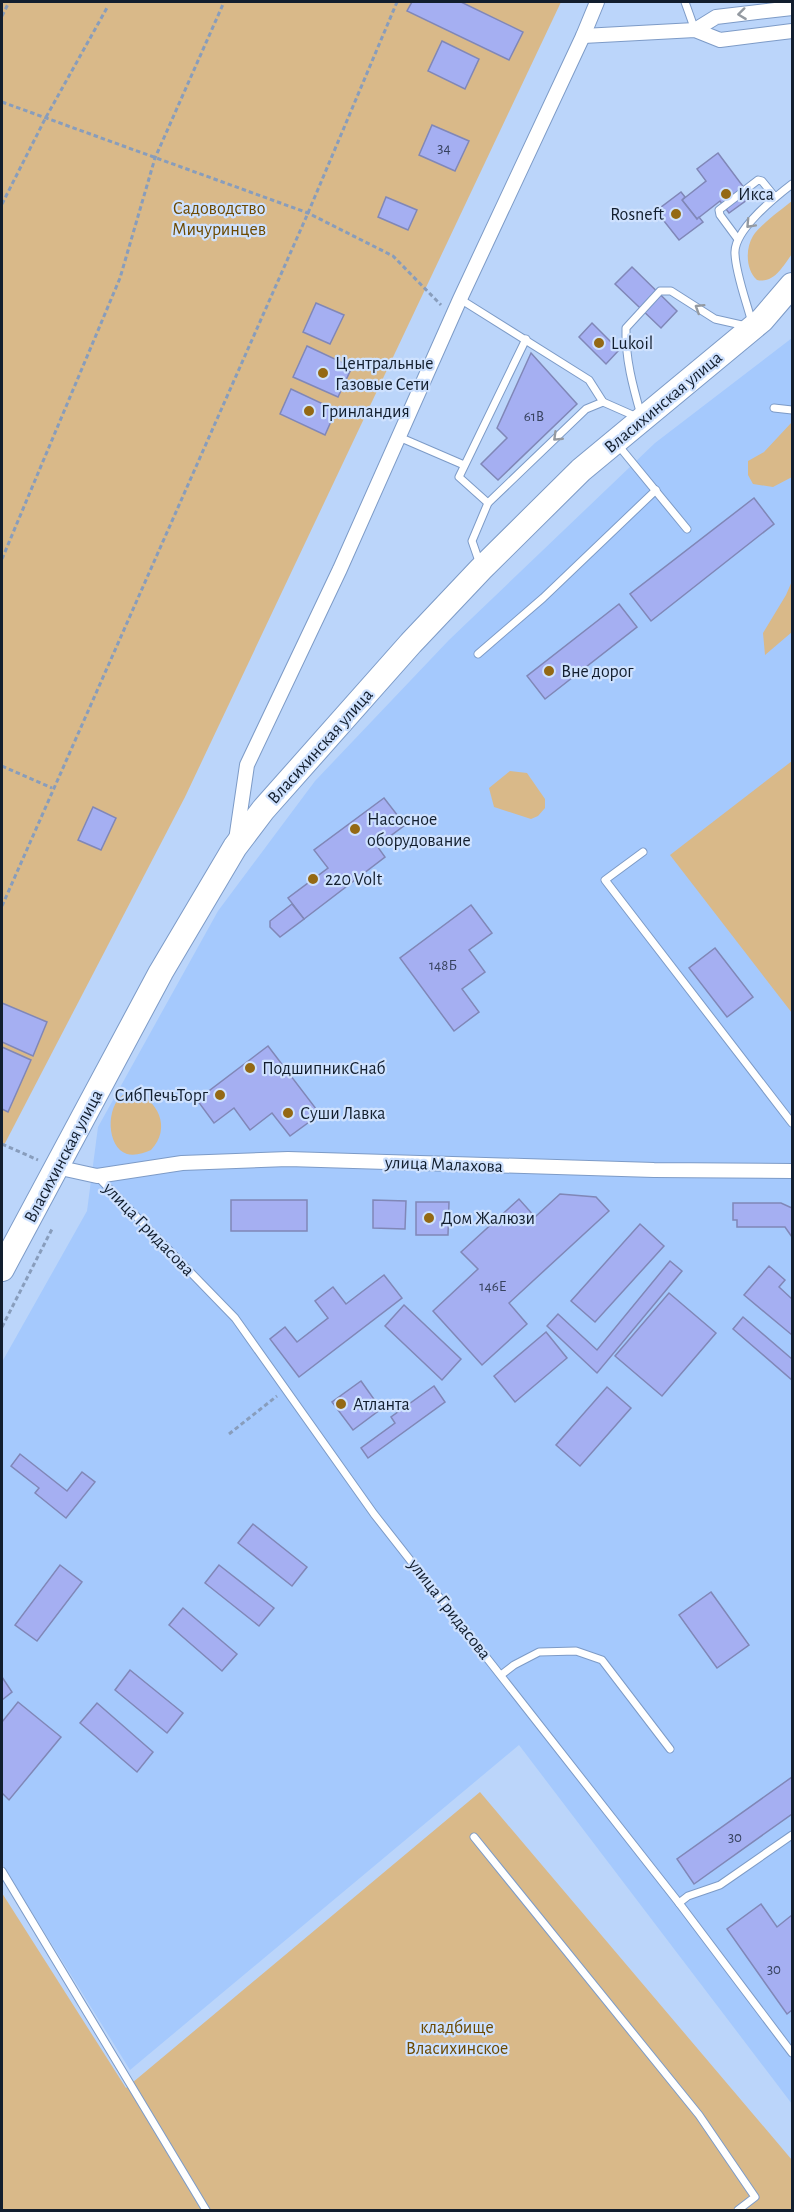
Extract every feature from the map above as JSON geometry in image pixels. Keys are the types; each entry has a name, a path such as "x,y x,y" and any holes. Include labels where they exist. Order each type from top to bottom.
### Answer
{"highway":[{"path":"757,323 792,285"},
{"path":"757,323 792,308"},
{"name":"Власихинская улица","path":"2,1269 161,972 235,847 293,774 481,569 581,470 757,323"}],"street":[{"path":"235,847 247,765 340,569 460,299 597,2"},
{"path":"695,30 716,17 792,8"},
{"path":"583,36 695,30 720,40 792,31"},
{"name":"улица Малахова","path":"97,1176 182,1163 288,1158 654,1170 792,1171"},
{"path":"56,1167 97,1176"}],"lane":[{"path":"685,2 695,30"},
{"path":"737,238 720,215 719,210 758,180 762,181 774,197"},
{"path":"642,419 630,376 625,342 626,328 660,291 671,291 715,319 757,323 735,254 737,238 774,197 792,184"},
{"path":"460,299 589,380 603,402 642,419"},
{"path":"488,503 459,477 526,339"},
{"path":"481,569 472,541 488,503 586,409 603,402"},
{"path":"774,408 792,410"},
{"path":"399,437 465,465"},
{"path":"615,441 687,529"},
{"path":"478,654 543,598 656,490"},
{"path":"643,852 605,880 792,1123"},
{"name":"улица Гридасова","path":"97,1176 235,1318 374,1514 792,2051"},
{"path":"501,1675 514,1665 539,1652 576,1650 602,1660 670,1749"},
{"path":"679,1903 688,1896 720,1885 792,1835"},
{"path":"474,1837 699,2115 755,2197 738,2211"},
{"path":"2,1871 206,2211"}],"path":[{"path":"2,16 9,2"},
{"path":"2,559 120,278 155,158 224,2"},
{"path":"2,906 308,213 398,2"},
{"path":"2,204 45,119 108,6"},
{"path":"2,102 308,213 393,256 452,317"},
{"path":"2,766 53,789"},
{"path":"2,1144 56,1167"},
{"path":"2,1328 52,1229"},
{"path":"229,1434 286,1389"}],"shaded area":[{"path":"792,338 792,2104 519,1745 130,2070 2,1864 2,1362 87,1211 98,1127 218,911 315,781 449,640 655,443"}],"green space":[{"name":"Садоводство Мичуринцев","path":"2,2 561,2 185,797 2,1149"},
{"path":"792,201 792,254 773,277 763,281 757,280 749,265 750,241 771,217"},
{"path":"792,422 792,477 773,487 753,484 748,475 748,461 764,452"},
{"path":"792,581 792,632 765,655 763,633"},
{"path":"792,761 792,1013 670,855"},
{"path":"510,771 527,773 545,799 545,808 538,816 531,819 494,807 489,788"},
{"path":"132,1091 149,1100 159,1115 161,1124 161,1133 151,1150 133,1155 120,1150 112,1135 111,1126 111,1117 117,1100"},
{"name":"кладбище Власихинское","path":"480,1792 792,2160 792,2210 2,2210 2,1893 126,2088"}],"building":[{"path":"412,2 461,2 523,32 509,60 407,11"},
{"path":"442,41 479,59 465,89 428,71"},
{"path":"432,125 469,141 455,171 419,155"},
{"path":"718,153 751,197 729,213 720,201 697,219 682,200 706,181 697,169"},
{"name":"Rosneft","path":"681,192 685,197 682,200 697,219 699,217 703,222 679,240 656,211"},
{"path":"386,197 417,210 408,230 378,217"},
{"path":"632,267 677,311 661,328 615,284"},
{"path":"316,303 344,315 330,344 303,332"},
{"name":"Lukoil","path":"592,323 619,350 606,364 579,337"},
{"path":"307,346 352,367 338,397 293,377"},
{"path":"531,353 577,404 498,480 481,464 507,438 497,428"},
{"path":"291,389 336,410 325,435 280,414"},
{"path":"754,498 774,524 651,621 630,594"},
{"path":"619,604 637,627 545,699 527,676"},
{"path":"384,798 405,825 377,846 385,857 304,919 288,898 328,868 314,850"},
{"path":"93,807 116,818 101,850 78,840"},
{"path":"292,904 304,919 280,937 270,927 270,921"},
{"path":"471,905 492,933 469,950 485,972 462,989 479,1012 454,1031 400,958"},
{"path":"715,948 753,997 727,1017 689,968"},
{"path":"2,1003 47,1022 33,1056 2,1042"},
{"path":"268,1046 320,1114 290,1136 272,1113 250,1130 234,1108 214,1123 197,1100"},
{"path":"2,1047 31,1060 8,1112 2,1109"},
{"path":"560,1194 596,1197 609,1211 509,1303 527,1324 482,1365 433,1311 478,1269 461,1252 519,1199 535,1217"},
{"path":"231,1200 307,1200 307,1231 231,1231"},
{"path":"373,1200 406,1201 405,1229 373,1228"},
{"path":"416,1202 449,1202 448,1235 416,1235"},
{"path":"733,1203 781,1203 792,1208 792,1237 785,1227 737,1227 737,1220 733,1220"},
{"path":"640,1224 664,1246 595,1322 571,1301"},
{"path":"670,1261 682,1271 597,1373 547,1326 558,1314 597,1350"},
{"path":"769,1266 785,1280 779,1287 792,1299 792,1335 744,1295"},
{"path":"384,1275 402,1298 299,1377 270,1339 285,1327 297,1342 328,1318 315,1301 333,1287 346,1304"},
{"path":"669,1293 716,1333 662,1396 615,1356"},
{"path":"404,1305 461,1359 442,1380 385,1326"},
{"path":"743,1317 792,1359 792,1380 733,1329"},
{"path":"546,1332 567,1358 515,1402 494,1376"},
{"path":"361,1381 381,1409 353,1430 332,1402"},
{"path":"434,1386 445,1402 368,1458 361,1448 395,1423 391,1417"},
{"path":"607,1387 631,1408 580,1466 556,1445"},
{"path":"20,1454 67,1491 82,1472 95,1482 66,1518 35,1493 39,1488 11,1466"},
{"path":"253,1524 307,1567 292,1586 238,1543"},
{"path":"60,1565 82,1582 37,1641 15,1625"},
{"path":"219,1565 274,1608 259,1626 205,1583"},
{"path":"711,1592 749,1645 717,1668 679,1615"},
{"path":"183,1608 237,1654 222,1671 169,1625"},
{"path":"130,1670 183,1713 167,1733 115,1690"},
{"path":"2,1677 12,1692 2,1700"},
{"path":"18,1702 61,1737 9,1800 2,1793 2,1722"},
{"path":"97,1703 153,1752 137,1772 80,1723"},
{"path":"792,1777 792,1814 694,1884 677,1859"},
{"path":"761,1904 777,1927 792,1915 792,2010 787,2014 727,1929"}],"place":[{"name":"Икса","path":"726,194"},
{"name":"Rosneft","path":"676,214"},
{"name":"Lukoil","path":"599,343"},
{"name":"Центральные Газовые Сети","path":"323,373"},
{"name":"Гринландия","path":"309,411"},
{"name":"Вне дорог","path":"549,671"},
{"name":"Насосное оборудование","path":"355,829"},
{"name":"220 Volt","path":"313,879"},
{"name":"ПодшипникСнаб","path":"250,1068"},
{"name":"СибПечьТорг","path":"220,1095"},
{"name":"Суши Лавка","path":"288,1113"},
{"name":"Дом Жалюзи","path":"429,1218"},
{"name":"Атланта","path":"341,1404"}]}
